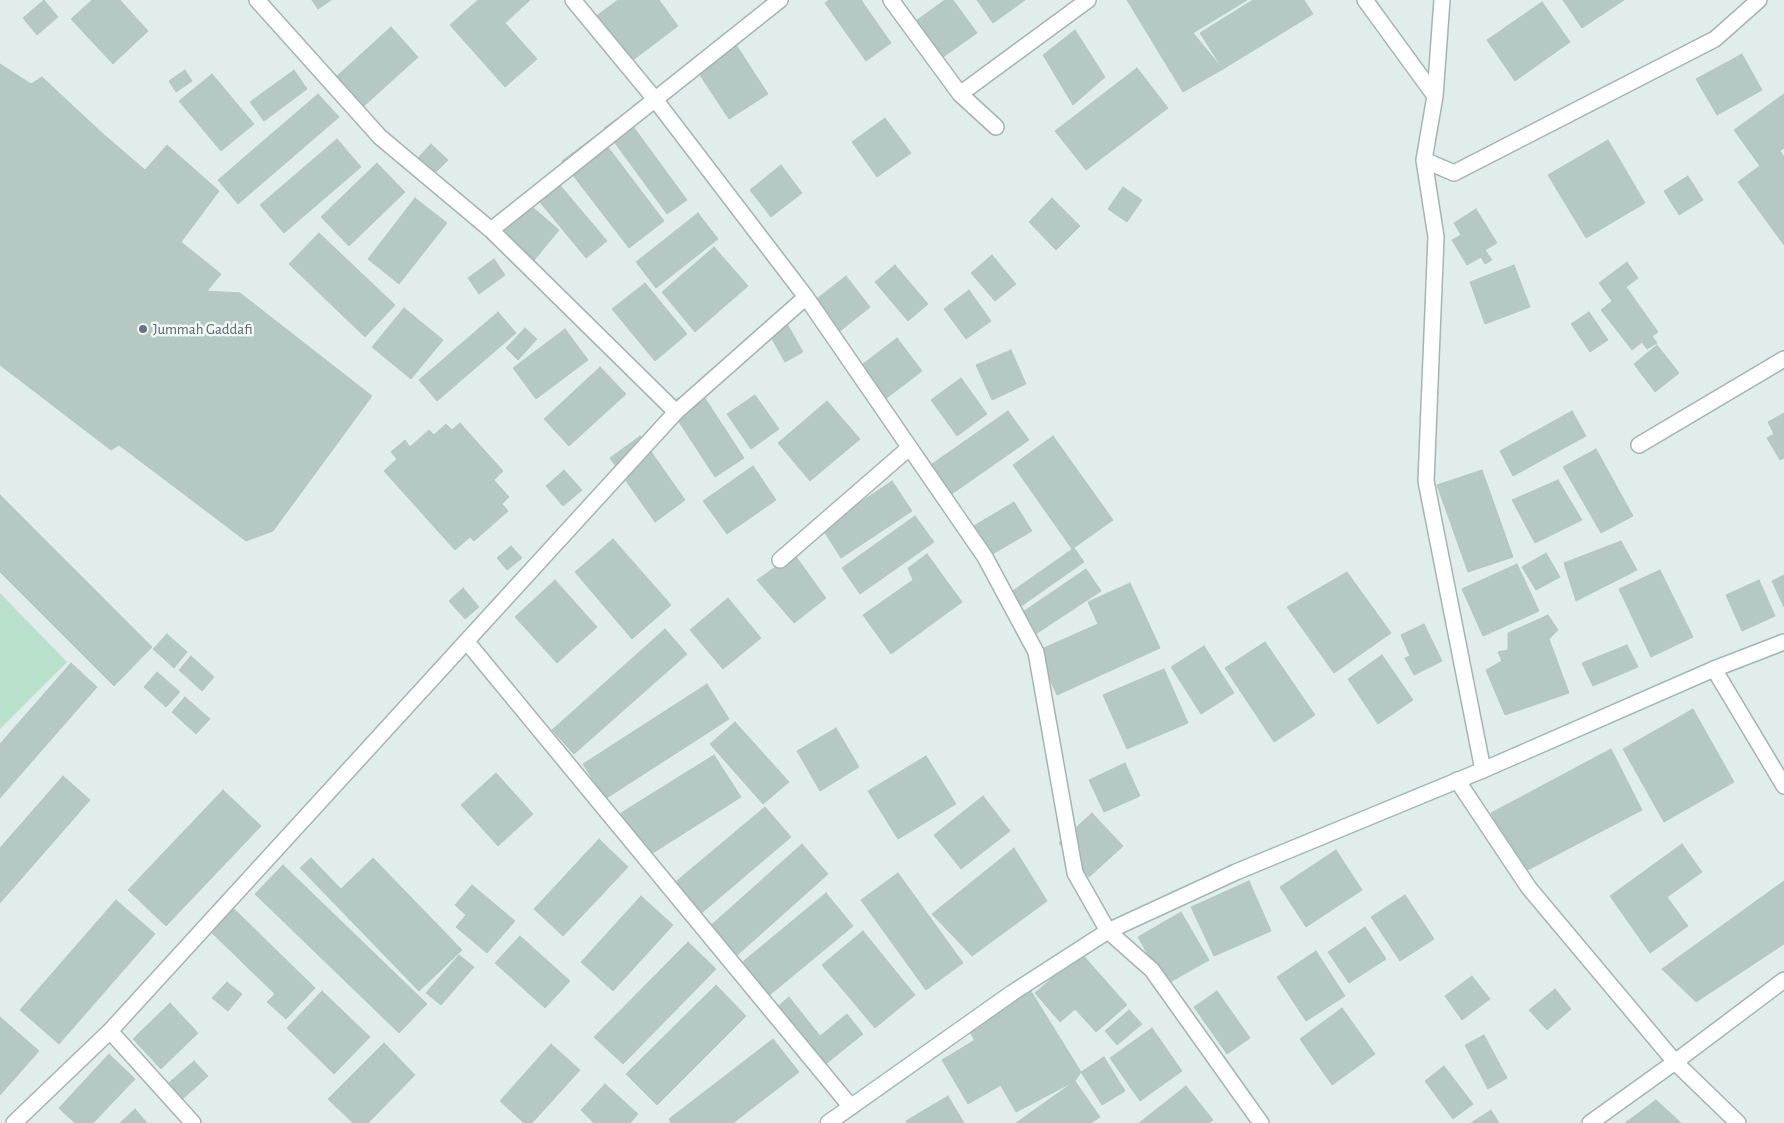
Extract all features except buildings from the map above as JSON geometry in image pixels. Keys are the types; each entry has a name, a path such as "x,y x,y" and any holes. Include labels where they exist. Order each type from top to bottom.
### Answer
{"street":[{"path":"257,0 380,137 491,230 676,412"},
{"path":"573,0 654,98 806,297 984,557 1036,652 1075,873 1108,931 1152,970 1261,1123"},
{"path":"491,230 654,98 780,0"},
{"path":"891,0 960,94 996,127"},
{"path":"960,94 1088,0"},
{"path":"1365,0 1435,96"},
{"path":"1442,0 1435,96 1424,160 1436,237 1426,481 1482,770"},
{"path":"1424,160 1454,173 1715,39 1759,0"},
{"path":"14,1123 110,1031 676,412 806,297"},
{"path":"1639,445 1784,360"},
{"path":"780,560 909,448"},
{"path":"467,642 851,1107"},
{"path":"828,1123 1012,993 1108,931 1236,872 1784,642"},
{"path":"1714,670 1784,786"},
{"path":"1457,780 1529,888 1675,1062 1738,1123"},
{"path":"1590,1123 1784,980"},
{"path":"110,1031 193,1123"}],"green space":[{"path":"0,593 67,662 0,729"}],"place":[{"name":"Jummah Gaddafi","path":"143,329"}]}
